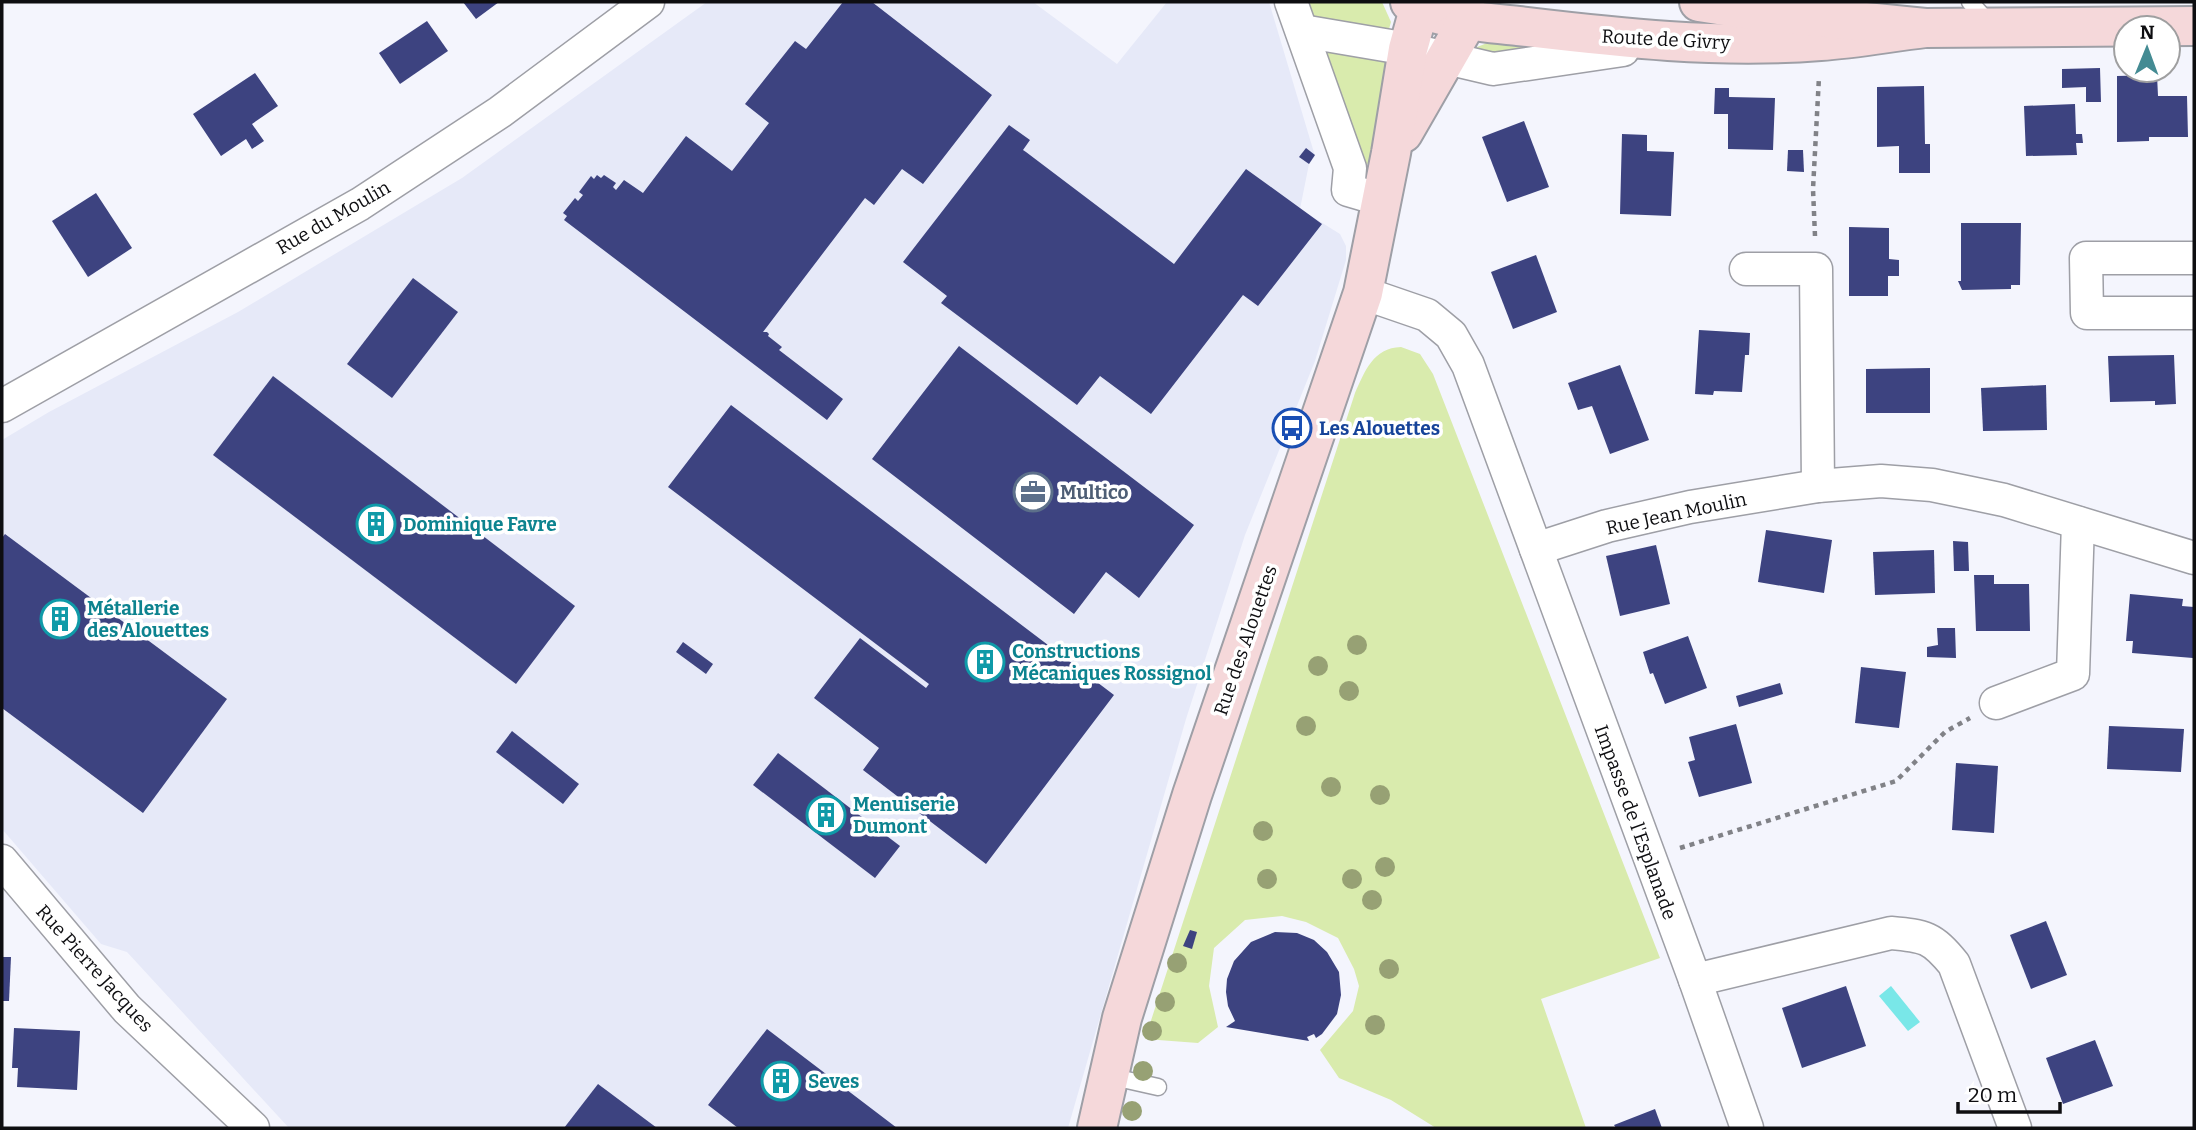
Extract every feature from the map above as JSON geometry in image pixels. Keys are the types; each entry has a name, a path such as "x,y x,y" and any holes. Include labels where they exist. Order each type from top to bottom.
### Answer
{"street":[{"name":"Rue du Moulin","path":"2,406 360,204 500,113 648,2"},
{"name":"Route de Givry","path":"1699,2 1757,11 1925,27"},
{"name":"Route de Givry","path":"1421,4 1625,38 1730,43 1820,41 1925,27 1982,14 2194,26"},
{"name":"Rue des Alouettes","path":"1097,1128 1122,1018 1192,795 1363,293 1391,153 1408,49 1421,4"},
{"name":"Rue des Alouettes","path":"1391,153 1445,60 1466,11"},
{"path":"1296,16 1445,60 1493,69 1623,50 1625,38"},
{"path":"1296,16 1350,168 1348,190 1382,200"},
{"path":"2194,258 2086,258 2087,313 2194,313"},
{"path":"1746,269 1816,269 1818,486"},
{"name":"Impasse de l'Esplanade","path":"1363,293 1427,315 1451,335 1468,365 1747,1128"},
{"name":"Rue Jean Moulin","path":"1536,549 1607,526 1690,507 1818,486 1881,481 1932,485 2004,500 2194,558"},
{"path":"1996,704 2073,674 2078,523"},
{"name":"Rue Pierre Jacques","path":"2,861 127,1009 253,1128"},
{"path":"1695,980 1891,933 1920,935 1939,946 1954,964 2015,1128"}],"lane":[{"path":"1109,1076 1158,1087"}],"path":[{"path":"1816,269 1813,189 1820,41"},
{"path":"1650,857 1896,781 1945,732 1996,704"}],"shaded area":[{"path":"707,2 1033,2 1117,64 1167,2 1269,2 1315,156 1309,164 1300,209 1340,234 1346,246 1346,260 1315,361 1245,535 1186,719 1068,1128 289,1128 127,952 101,944 2,829 2,440 49,412 238,312 462,178"}],"green space":[{"path":"1298,2 1382,2 1391,22 1389,29 1306,22"},
{"path":"1500,38 1602,44 1471,57 1477,47"},
{"path":"1312,41 1391,54 1371,159 1359,176"},
{"path":"1401,347 1420,354 1433,374 1660,958 1541,999 1586,1128 1436,1128 1391,1100 1339,1078 1320,1050 1353,1011 1359,986 1354,969 1338,938 1306,922 1282,916 1245,920 1214,948 1209,986 1218,1027 1198,1043 1145,1039 1355,393 1377,356 1391,348"}],"water":[{"path":"1891,986 1920,1022 1908,1031 1879,996"}],"building":[{"path":"463,2 499,2 476,19"},
{"path":"843,2 872,2 992,95 923,184 902,169 874,205 865,198 763,332 767,332 768,336 782,347 779,350 843,399 827,420 564,220 567,216 563,213 575,198 578,201 583,195 579,192 591,176 594,179 597,175 601,178 604,175 616,183 613,187 616,190 624,180 643,193 686,136 732,171 769,123 745,104 795,41 806,49"},
{"path":"427,21 448,51 400,84 379,53"},
{"path":"2100,68 2101,102 2086,102 2086,87 2062,88 2062,69"},
{"path":"255,73 278,106 252,124 264,141 252,149 246,139 221,156 193,114"},
{"path":"2117,84 2157,84 2158,96 2187,96 2188,137 2149,137 2149,141 2117,142"},
{"path":"1924,86 1925,144 1930,144 1930,173 1899,173 1899,146 1877,147 1877,87"},
{"path":"1715,88 1729,88 1729,97 1775,98 1773,150 1728,149 1728,114 1714,114"},
{"path":"2075,104 2076,134 2082,134 2083,143 2076,143 2077,155 2026,156 2024,106"},
{"path":"1524,121 1549,187 1507,202 1482,137"},
{"path":"1009,125 1030,140 1023,150 1174,264 1246,169 1322,224 1258,306 1243,295 1151,414 1100,376 1077,405 941,303 947,296 903,262"},
{"path":"1622,134 1647,135 1647,151 1674,152 1671,216 1620,214"},
{"path":"1306,148 1315,155 1309,164 1299,157"},
{"path":"1788,150 1803,150 1804,172 1787,171"},
{"path":"96,193 132,248 88,277 52,221"},
{"path":"1961,223 2021,223 2020,285 2011,285 2011,289 1962,290 1958,281 1961,281"},
{"path":"1849,227 1889,228 1889,259 1899,260 1899,276 1888,276 1888,296 1849,296"},
{"path":"1536,255 1557,312 1513,329 1491,272"},
{"path":"413,278 458,312 392,398 347,364"},
{"path":"1699,330 1750,333 1742,392 1714,391 1713,395 1695,394"},
{"name":"Multico","path":"959,346 1194,525 1139,598 1106,572 1074,614 872,459"},
{"path":"2174,355 2176,404 2155,405 2155,401 2110,402 2108,356"},
{"path":"1620,365 1649,440 1610,454 1592,406 1578,410 1568,383"},
{"path":"1930,368 1930,413 1866,413 1866,369"},
{"name":"Dominique Favre","path":"273,376 575,606 516,684 213,455"},
{"path":"2046,385 2047,430 1983,431 1981,388"},
{"name":"Constructions Mécaniques Rossignol","path":"731,405 1114,695 986,864 863,770 879,748 814,698 860,638 926,688 929,684 668,487"},
{"path":"1766,530 1832,540 1824,593 1758,582"},
{"name":"Métallerie des Alouettes","path":"5,534 227,699 143,813 2,708 2,538"},
{"path":"1953,541 1968,542 1969,571 1954,571"},
{"path":"1656,545 1670,604 1620,616 1606,556"},
{"path":"1934,550 1935,593 1875,595 1873,552"},
{"path":"1974,575 1994,575 1994,584 2029,584 2030,631 1976,631"},
{"path":"2130,594 2183,599 2182,606 2194,607 2193,658 2132,653 2133,641 2126,641"},
{"path":"1937,628 1955,628 1956,658 1927,657 1927,647 1938,645"},
{"path":"1688,636 1707,688 1665,704 1653,673 1650,674 1643,652"},
{"path":"683,642 713,664 706,674 676,652"},
{"path":"1861,667 1906,672 1899,728 1855,723"},
{"path":"1780,683 1783,694 1739,707 1736,696"},
{"path":"1736,724 1752,783 1699,797 1688,762 1695,760 1689,737"},
{"path":"2109,726 2184,729 2181,772 2107,769"},
{"path":"512,731 579,784 563,804 496,752"},
{"name":"Menuiserie Dumont","path":"778,753 900,846 875,878 753,785"},
{"path":"1956,763 1998,766 1994,833 1952,830"},
{"path":"2046,921 2067,975 2031,989 2010,935"},
{"path":"1190,930 1197,932 1192,949 1183,946"},
{"path":"1275,932 1297,933 1314,940 1327,952 1339,972 1341,995 1337,1014 1322,1034 1316,1038 1314,1034 1307,1037 1309,1041 1226,1027 1235,1021 1228,1006 1226,992 1227,979 1234,961 1251,942"},
{"path":"2,957 11,957 9,1001 2,1001"},
{"path":"1846,986 1866,1046 1802,1068 1782,1008"},
{"path":"14,1028 80,1031 77,1090 17,1087 18,1068 12,1068"},
{"name":"Seves","path":"767,1029 897,1128 738,1128 708,1105"},
{"path":"2095,1040 2113,1086 2063,1104 2046,1058"},
{"path":"598,1084 657,1128 564,1128"},
{"path":"1655,1109 1662,1128 1616,1128 1614,1125"}],"place":[{"name":"Les Alouettes","path":"1292,428"},
{"name":"Multico","path":"1033,492"},
{"name":"Dominique Favre","path":"376,524"},
{"name":"Métallerie des Alouettes","path":"60,619"},
{"name":"Constructions Mécaniques Rossignol","path":"985,662"},
{"name":"Menuiserie Dumont","path":"826,815"},
{"name":"Seves","path":"781,1081"}]}
